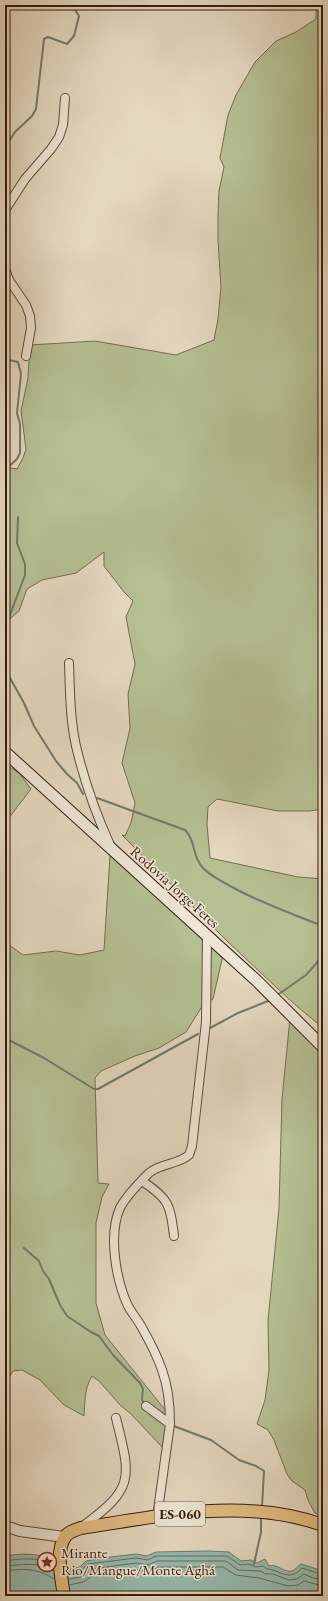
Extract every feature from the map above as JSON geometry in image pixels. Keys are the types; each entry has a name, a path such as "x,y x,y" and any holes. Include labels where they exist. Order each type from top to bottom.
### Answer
{"main road":[{"name":"Rodovia Jorge Feres","path":"5,752 279,1002 323,1047"},
{"name":"ES-060","path":"64,1537 72,1531 81,1528 202,1511 248,1510 288,1516 323,1525"},
{"path":"64,1537 60,1562 64,1596"}],"street":[{"path":"5,210 25,179 51,149 59,137 63,125 65,98"},
{"path":"5,268 9,280 26,305 30,316 32,328 26,356"},
{"path":"69,663 76,746 88,791 112,850"},
{"path":"157,1517 170,1424 168,1393 163,1370 152,1346 129,1307 121,1288 114,1236 116,1219 121,1207 129,1195 155,1168 178,1162 189,1155 192,1146 206,1022 207,936"},
{"path":"142,1181 165,1198 169,1207 174,1236"},
{"path":"146,1406 170,1424"},
{"path":"81,1528 109,1506 117,1497 126,1481 127,1471 124,1450 116,1418"},
{"path":"5,1526 20,1531 64,1537"}],"green space":[{"path":"316,5 323,5 323,809 309,811 278,811 217,799 208,807 207,824 210,858 298,877 323,879 323,1028 292,1002 228,942 122,835 125,836 131,823 135,803 122,763 130,728 128,694 135,664 126,617 133,601 104,566 104,552 76,573 42,580 27,589 19,611 5,623 5,467 17,469 26,449 21,411 28,378 30,345 95,341 176,355 214,340 218,319 221,287 218,214 219,191 224,167 220,158 228,115 236,95 255,62 276,41 296,32 316,19"},
{"path":"5,764 19,773 31,789 5,823"},
{"path":"110,855 223,955 213,999 203,1005 186,1032 159,1048 135,1056 101,1071 95,1078 98,1183 109,1184 102,1197 96,1223 96,1303 105,1335 166,1411 169,1418 163,1448 131,1414 120,1405 99,1381 92,1376 86,1391 84,1416 64,1405 40,1380 22,1370 13,1371 5,1384 5,942 23,955 56,951 80,955 104,950"},
{"path":"290,1018 323,1055 323,1517 315,1513 308,1500 305,1490 292,1481 287,1474 274,1440 268,1430 257,1424 265,1400 269,1370 268,1321 279,1208 282,1099"}],"water":[{"path":"156,1552 229,1552 241,1561 251,1560 257,1563 265,1559 269,1566 272,1565 286,1571 293,1570 301,1564 323,1571 323,1596 5,1596 5,1557 10,1555 28,1554 47,1557 56,1561 68,1570 80,1567 86,1561 102,1558 136,1554 147,1556"}],"waterway":[{"path":"5,147 15,132 32,116 36,109 44,39 48,37 67,44 74,36 79,16 72,5"},
{"path":"5,359 18,362 21,374 17,413 20,424 20,453 17,459 5,470"},
{"path":"5,628 25,575 25,564 17,543 18,517"},
{"path":"5,662 10,678 24,703 34,726 56,761 77,783 83,794"},
{"path":"97,798 185,830 191,839 200,865 217,879 254,898 323,926"},
{"path":"279,994 306,975 323,956"},
{"path":"210,1028 238,1013 268,1001"},
{"path":"5,1038 44,1058 94,1089 98,1089 198,1034"},
{"path":"24,1248 39,1261 43,1271 49,1279 60,1305 67,1316 99,1336 113,1355 140,1383 143,1389 142,1399 144,1405"},
{"path":"171,1425 211,1440 239,1460 256,1466 264,1471 262,1508"},
{"path":"254,1564 261,1532 261,1517"}],"place":[{"name":"Mirante Rio/Mangue/Monte Aghá","path":"47,1562"}]}
